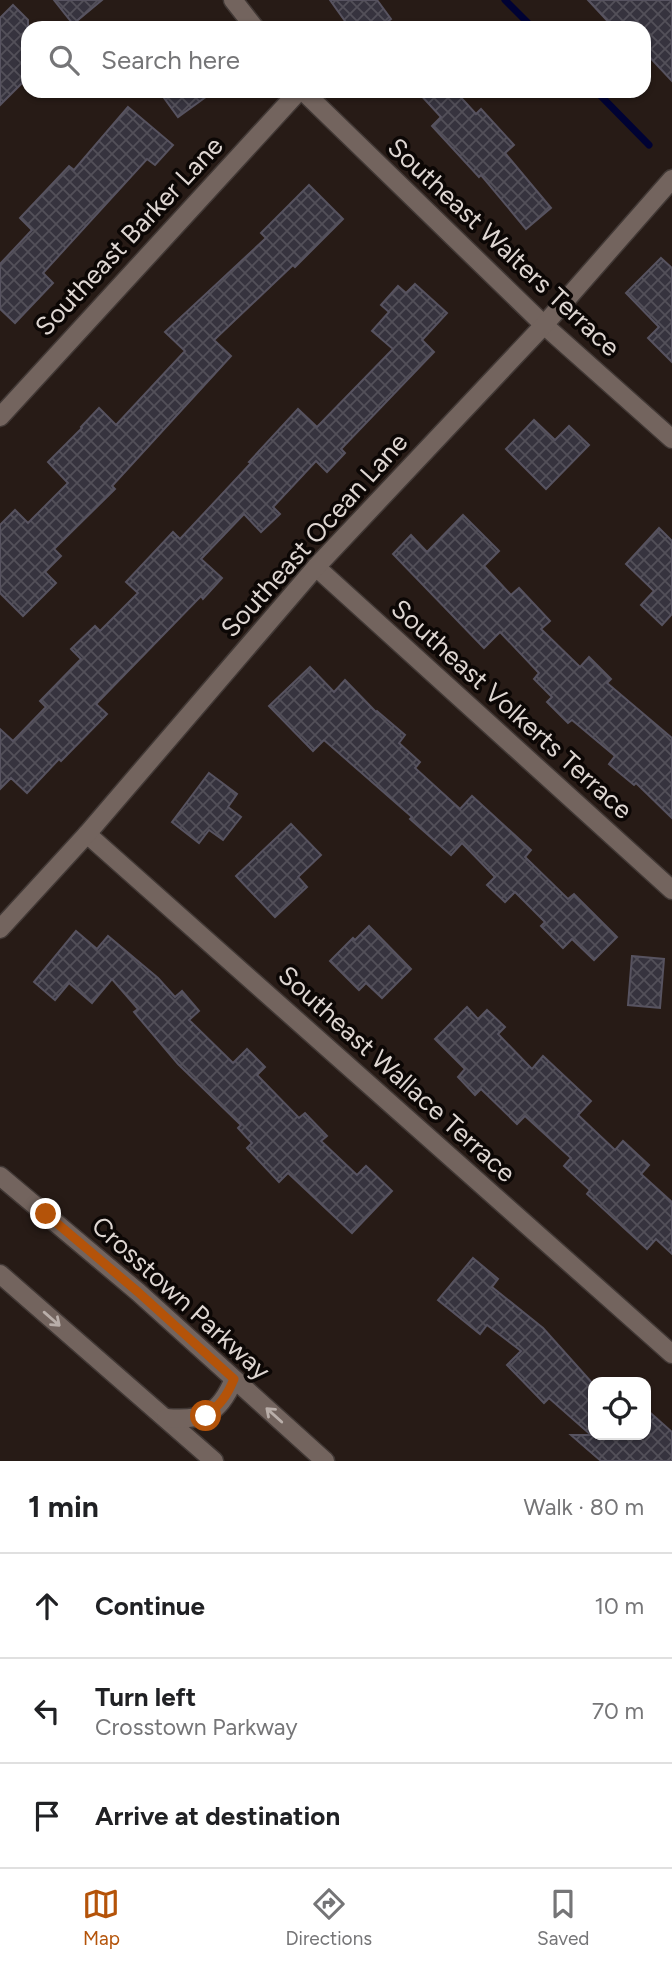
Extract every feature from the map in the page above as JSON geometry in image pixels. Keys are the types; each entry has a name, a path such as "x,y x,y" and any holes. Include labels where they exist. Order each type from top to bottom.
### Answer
{"street":[{"path":"233,0 249,21"},
{"name":"Southeast Barker Lane","path":"0,417 295,98"},
{"name":"Southeast Walters Terrace","path":"308,98 544,325 672,439"},
{"name":"Southeast Ocean Lane","path":"0,929 87,834 316,567 544,325 672,179"},
{"name":"Southeast Volkerts Terrace","path":"316,567 672,890"},
{"name":"Southeast Wallace Terrace","path":"87,834 672,1354"},
{"name":"Crosstown Parkway","path":"0,1177 138,1292 325,1461"},
{"path":"0,1274 214,1461"},
{"path":"166,1418 188,1420 206,1416 219,1406 234,1379"}],"building":[{"path":"54,0 102,0 77,21 71,21"},
{"path":"330,0 377,0 391,19 388,21 345,21"},
{"path":"588,0 672,0 672,81 651,58 651,21 608,21"},
{"path":"13,5 28,21 21,21 21,84 0,105 0,18"},
{"path":"164,98 204,98 178,117"},
{"path":"423,98 461,98 476,114 481,109 514,145 505,153 551,208 526,229 481,175 479,177 432,126 441,117"},
{"path":"128,107 173,145 155,165 147,159 43,273 53,283 15,323 0,309 0,264 32,230 20,218 69,166 74,170"},
{"path":"309,185 343,219 295,267 293,265 214,340 231,356 112,486 115,489 54,549 61,556 45,572 56,583 23,616 0,593 0,525 15,510 28,523 68,483 48,462 99,408 116,425 185,351 165,332 266,238 261,233"},
{"path":"661,258 672,268 672,362 648,338 659,327 626,293"},
{"path":"415,284 447,313 422,340 434,352 341,449 345,453 327,472 316,461 273,507 280,514 261,532 244,514 201,559 222,578 203,599 201,596 96,704 107,714 61,761 59,759 27,793 11,778 0,789 0,729 13,741 46,707 40,701 81,659 71,649 95,626 100,631 138,593 126,582 173,532 180,539 298,409 317,427 393,349 372,331 389,312 381,305 398,286 406,293"},
{"path":"534,420 555,440 569,426 589,445 546,489 506,449"},
{"path":"463,515 499,551 484,566 511,595 519,588 550,621 541,629 580,667 589,657 611,679 607,683 672,738 672,818 636,783 634,785 609,764 615,756 572,720 568,723 547,702 552,697 534,679 539,673 500,632 484,648 393,554 411,535 427,552"},
{"path":"659,528 672,541 672,614 662,625 641,605 654,591 626,564"},
{"path":"310,667 334,692 345,680 376,712 405,735 399,743 420,762 415,768 460,809 472,796 531,850 525,857 568,899 574,894 617,937 594,960 572,939 563,948 541,926 545,922 515,892 505,902 487,885 495,877 462,843 451,855 324,740 313,751 269,706"},
{"path":"209,773 237,794 228,807 241,817 223,840 209,830 199,843 172,822"},
{"path":"291,824 321,855 298,877 307,887 275,917 236,876"},
{"path":"369,926 411,969 382,998 366,983 359,990 330,961"},
{"path":"76,931 97,949 108,936 158,978 175,997 182,991 199,1011 189,1020 233,1063 247,1049 265,1067 257,1075 299,1118 305,1113 327,1136 321,1141 357,1175 366,1166 392,1191 352,1233 288,1173 279,1182 247,1148 252,1143 238,1128 241,1125 178,1064 134,1012 138,1009 112,979 92,1003 69,983 55,1000 34,982"},
{"path":"632,956 664,959 660,1008 628,1005"},
{"path":"467,1007 478,1019 487,1010 505,1027 498,1034 532,1069 543,1056 591,1101 578,1115 615,1150 623,1141 649,1165 641,1174 672,1202 672,1254 656,1239 647,1249 587,1194 590,1190 564,1166 571,1158 525,1116 517,1124 481,1089 475,1095 458,1077 465,1069 435,1039"},
{"path":"473,1258 498,1279 492,1287 543,1328 588,1378 588,1432 549,1398 544,1403 507,1365 521,1351 487,1325 480,1334 438,1300"},
{"path":"651,1413 672,1432 672,1461 601,1461 571,1435 588,1435 588,1440 651,1440"}],"waterway":[{"path":"505,0 526,21"},
{"path":"603,98 649,145"}],"route":[{"path":"46,1214 234,1379 219,1406 206,1416"}]}
